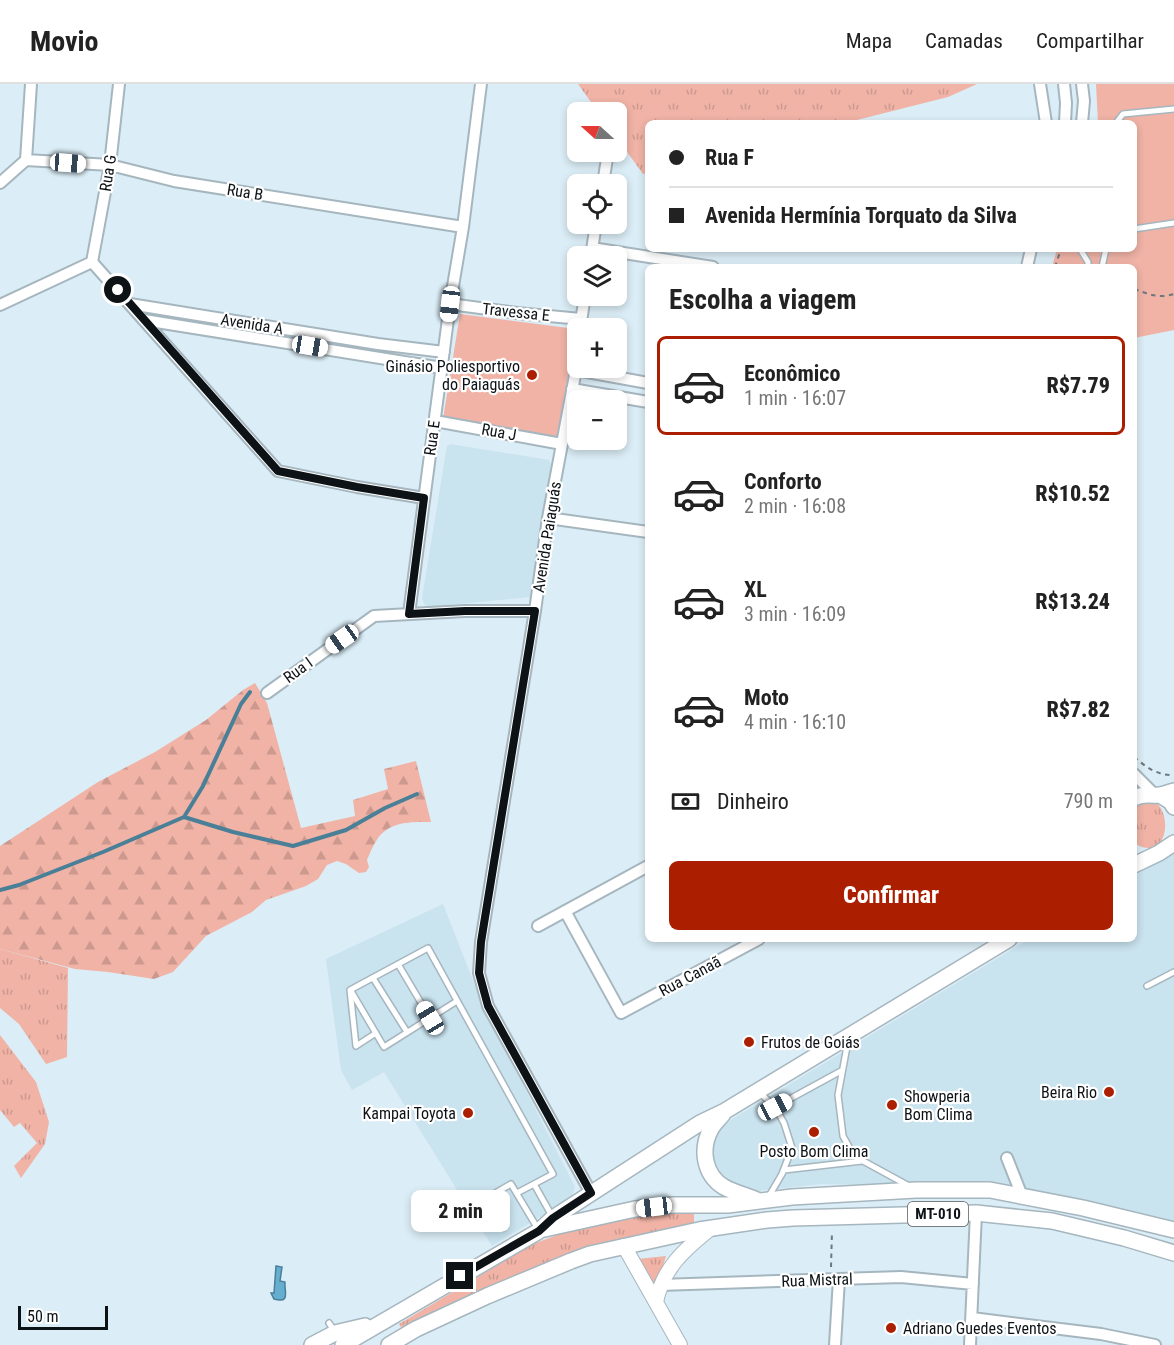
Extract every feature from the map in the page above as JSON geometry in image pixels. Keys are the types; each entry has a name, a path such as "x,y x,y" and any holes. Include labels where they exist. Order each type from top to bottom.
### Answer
{"main road":[{"path":"1137,797 1163,794 1174,807"},
{"path":"1137,861 1159,853 1174,843"},
{"path":"312,1345 336,1334 380,1322 539,1231 553,1218 700,1123 725,1111 1004,942"},
{"name":"MT-010","path":"725,1111 711,1128 706,1141 706,1162 709,1172 717,1182 725,1187 763,1201 820,1194 990,1190 1083,1208 1174,1230"},
{"path":"539,1231 635,1209 673,1205 728,1205 763,1201"},
{"name":"MT-010","path":"399,1344 416,1329 571,1261 624,1246 710,1228 767,1220 976,1213 1052,1221 1124,1238 1174,1253"}],"street":[{"path":"0,183 26,160 31,84"},
{"name":"Rua G","path":"92,262 110,165 118,84"},
{"name":"Rua E","path":"409,614 481,84"},
{"path":"1040,84 1046,120"},
{"path":"1064,84 1065,120"},
{"path":"1082,84 1084,101 1082,120"},
{"name":"Rua B","path":"26,160 110,165 174,181 258,189 463,227"},
{"path":"627,256 689,264"},
{"path":"0,305 92,262 278,471 424,498"},
{"name":"Avenida A","path":"130,304 378,339 444,352"},
{"name":"Travessa E","path":"450,304 567,322"},
{"name":"Avenida A","path":"144,320 442,368"},
{"name":"Avenida Paiaguás","path":"574,378 548,518 481,942 479,973 488,1006 598,1188"},
{"path":"620,378 645,382"},
{"path":"572,389 645,401"},
{"name":"Rua J","path":"435,421 562,444"},
{"path":"548,518 645,532"},
{"name":"Rua I","path":"267,693 374,616 465,611 535,611"},
{"path":"1137,776 1163,794"},
{"path":"538,926 645,868"},
{"name":"Rua Canaã","path":"565,911 621,1013 753,942"},
{"path":"1007,1158 1022,1196"},
{"path":"970,1345 976,1213"},
{"path":"656,1302 660,1285 669,1270 682,1254 710,1228"},
{"path":"624,1246 680,1345"},
{"name":"Rua Mistral","path":"660,1285 902,1277 973,1284"},
{"path":"835,1279 836,1345"},
{"path":"972,1318 1101,1340 1155,1345"}],"lane":[{"path":"1118,120 1123,114 1174,109"},
{"path":"1137,229 1174,223"},
{"path":"350,990 428,948 553,1174 517,1193"},
{"path":"398,964 430,1018"},
{"path":"1147,986 1174,972"},
{"path":"373,978 407,1032"},
{"path":"350,990 384,1047 457,1001"},
{"path":"350,990 356,1046 376,1033"},
{"path":"849,1036 838,1095 843,1136 854,1156 916,1190"},
{"path":"775,1107 842,1071"},
{"path":"758,1090 775,1107 784,1123 792,1149 784,1170 763,1201"},
{"path":"784,1170 862,1161"},
{"path":"502,1228 485,1199 511,1184 539,1231"},
{"path":"534,1184 553,1218"}],"path":[{"path":"1137,291 1164,297 1174,294"},
{"path":"1137,759 1156,772 1168,776 1174,775"},
{"path":"832,1228 835,1279"}],"shaded area":[{"path":"450,444 549,460 551,465 530,597 427,607 424,604 422,598 447,446"},
{"path":"1174,852 1174,1224 1070,1199 957,1181 875,1185 821,1184 749,1192 731,1186 716,1171 712,1157 712,1145 719,1127 1024,942 1137,942 1137,874"},
{"path":"443,904 483,1006 575,1187 571,1198 492,1246 384,1072 352,1090 341,1070 326,959"}],"green space":[{"path":"578,84 977,84 948,97 857,120 645,120 645,174 627,152 627,102 591,102"},
{"path":"1096,84 1174,84 1174,330 1137,337 1137,264 1053,264 1056,252 1137,252 1137,120 1098,120"},
{"path":"460,314 567,328 568,378 557,439 443,419"},
{"path":"255,683 267,703 301,828 355,816 353,800 388,789 384,769 416,761 431,822 395,825 389,828 383,832 373,846 367,860 369,867 366,872 359,873 337,861 327,865 318,879 306,886 266,900 252,912 206,936 173,972 154,979 75,969 0,949 0,846 98,782 155,752 206,720"},
{"path":"1154,801 1164,816 1164,835 1154,847 1145,848 1137,844 1137,805"},
{"path":"0,949 68,968 67,1057 46,1064 19,1024 0,1008"},
{"path":"0,1035 36,1082 49,1122 45,1144 21,1178 14,1166 37,1143 20,1123 14,1127 0,1110"},
{"path":"672,1212 694,1212 694,1228 568,1255 449,1304 402,1329 399,1324 533,1244 576,1228"},
{"path":"666,1256 656,1289 637,1259"}],"water":[{"path":"276,1266 282,1267 280,1281 285,1282 286,1293 283,1300 274,1299 271,1293 274,1293"}],"waterway":[{"path":"184,817 203,786 241,704 250,692"},
{"path":"0,890 19,885 103,852 184,817 233,832 293,846 346,830 385,808 417,794"}],"place":[{"name":"Ginásio Poliesportivo do Paiaguás","path":"532,375"},
{"name":"Frutos de Goiás","path":"749,1042"},
{"name":"Beira Rio","path":"1109,1092"},
{"name":"Showperia Bom Clima","path":"892,1105"},
{"name":"Kampai Toyota","path":"468,1113"},
{"name":"Posto Bom Clima","path":"814,1132"},
{"name":"Adriano Guedes Eventos","path":"891,1328"}],"route":[{"path":"118,290 278,471 424,498 409,614 535,611 481,942 479,973 488,1006 591,1193 553,1218 539,1231 460,1276"}]}
